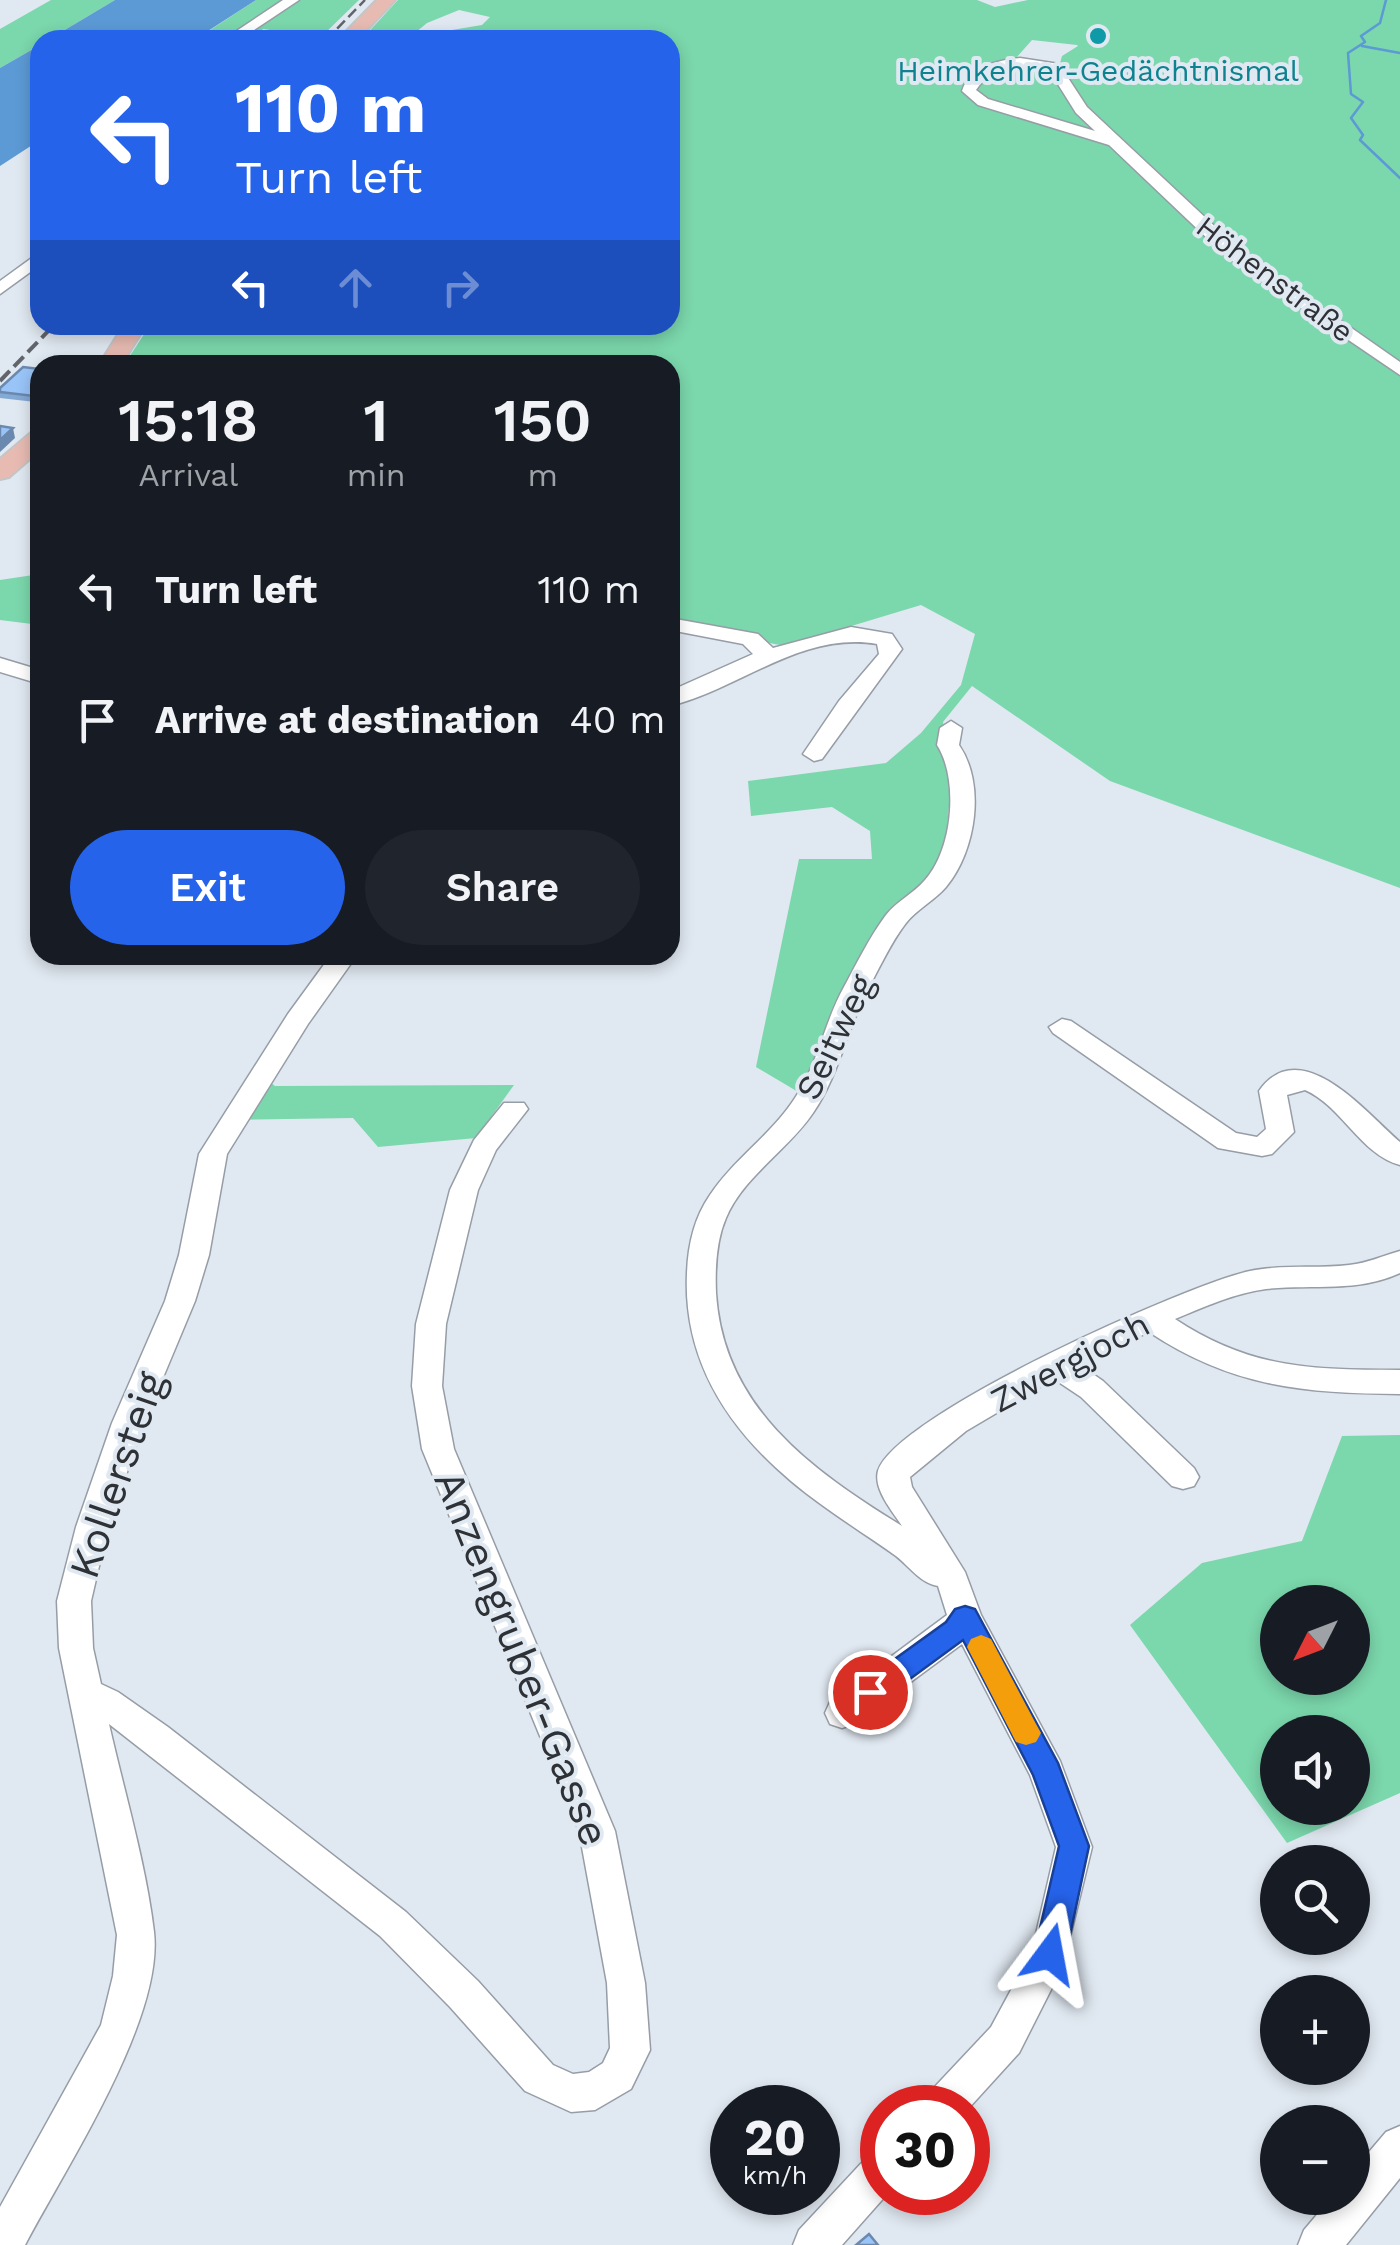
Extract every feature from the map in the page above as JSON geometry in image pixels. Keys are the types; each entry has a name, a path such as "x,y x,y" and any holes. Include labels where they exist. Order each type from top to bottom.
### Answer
{"main road":[{"path":"357,30 386,0"},
{"path":"0,472 30,446"}],"street":[{"path":"246,30 292,0"},
{"name":"Höhenstraße","path":"1112,141 984,102 969,91 970,85 1012,62 1054,67 1068,95 1112,141 1260,276 1400,370"},
{"path":"0,290 30,264"},
{"path":"680,626 750,639 762,647 764,657"},
{"path":"680,695 764,657 851,633 884,639 891,649 814,754"},
{"path":"0,665 30,674"},
{"name":"Seitweg","path":"951,728 948,745 961,766 964,785 957,832 938,880 898,916 853,993 837,1041 810,1098 710,1217 700,1278 708,1341 716,1368 754,1429 852,1511 924,1558 961,1607"},
{"name":"Kollersteig","path":"2,2245 119,2030 132,1976 136,1934 76,1648 74,1601 87,1546 128,1423 180,1302 214,1154 297,1020 337,965"},
{"path":"1062,1027 1228,1141 1262,1146 1280,1132 1273,1092 1282,1084 1316,1082 1331,1091 1368,1132 1400,1156"},
{"name":"Anzengruber-Gasse","path":"84,1692 106,1702 156,1738 393,1924 464,1994 539,2078 571,2094 595,2091 617,2076 630,2050 626,1983 598,1831 438,1448 426,1386 431,1324 464,1190 484,1147 514,1109"},
{"name":"Zwergjoch","path":"961,1607 952,1582 896,1489 893,1474 906,1456 1056,1364 1206,1292 1255,1280 1329,1280 1390,1267 1400,1261"},
{"path":"1152,1319 1188,1345 1231,1366 1274,1378 1400,1382"},
{"path":"1056,1364 1092,1389 1183,1477"},
{"path":"842,1713 956,1630 961,1607"},
{"path":"961,1607 1047,1772 1074,1846 1050,1954 1005,2040 963,2085"},
{"path":"1319,2245 1400,2146"},
{"path":"814,2245 860,2194"}],"green space":[{"path":"51,0 115,0 65,30 30,30 30,51 0,68 0,29"},
{"path":"256,0 359,0 328,30 254,30 292,5 245,30 210,30"},
{"path":"398,0 977,0 995,7 1028,0 1400,0 1400,888 1110,781 972,686 943,722 953,763 945,765 951,787 942,877 904,911 810,1099 756,1067 799,859 872,859 870,831 832,807 751,816 748,781 886,763 921,733 961,685 975,634 921,605 785,646 680,626 680,355 130,355 144,335 680,335 680,30 452,30 482,25 490,17 459,10 418,30 370,30","holes":["1032,40 1077,45 1062,56 1059,67 1015,59"]},
{"path":"30,576 30,624 0,620 0,580"},
{"path":"254,1069 275,1086 514,1085 476,1138 378,1147 353,1118 221,1120"},
{"path":"1400,1435 1400,1793 1370,1806 1370,1715 1260,1715 1260,1806 1130,1625 1202,1563 1302,1541 1342,1436"},
{"path":"1274,1825 1328,1825 1287,1843"}],"water":[{"path":"115,0 256,0 210,30 65,30"},
{"path":"30,51 30,146 0,166 0,68"}],"building":[{"path":"23,367 30,368 30,396 0,392"},
{"path":"0,426 13,428 0,440"},
{"path":"869,2234 878,2245 856,2245"}],"waterway":[{"path":"1386,0 1380,23 1361,36 1365,42 1348,53 1351,94 1363,102 1351,118 1363,135 1360,140 1400,178"},
{"path":"1362,46 1400,53"}],"railway":[{"path":"336,30 365,0"},
{"path":"0,381 44,335"}],"slow traffic":[{"path":"981,1647 1026,1733"}],"place":[{"name":"Heimkehrer-Gedächtnismal","path":"1098,36"}],"route":[{"path":"870,1692 956,1630 965,1617 1047,1772 1074,1846 1050,1954"}]}
